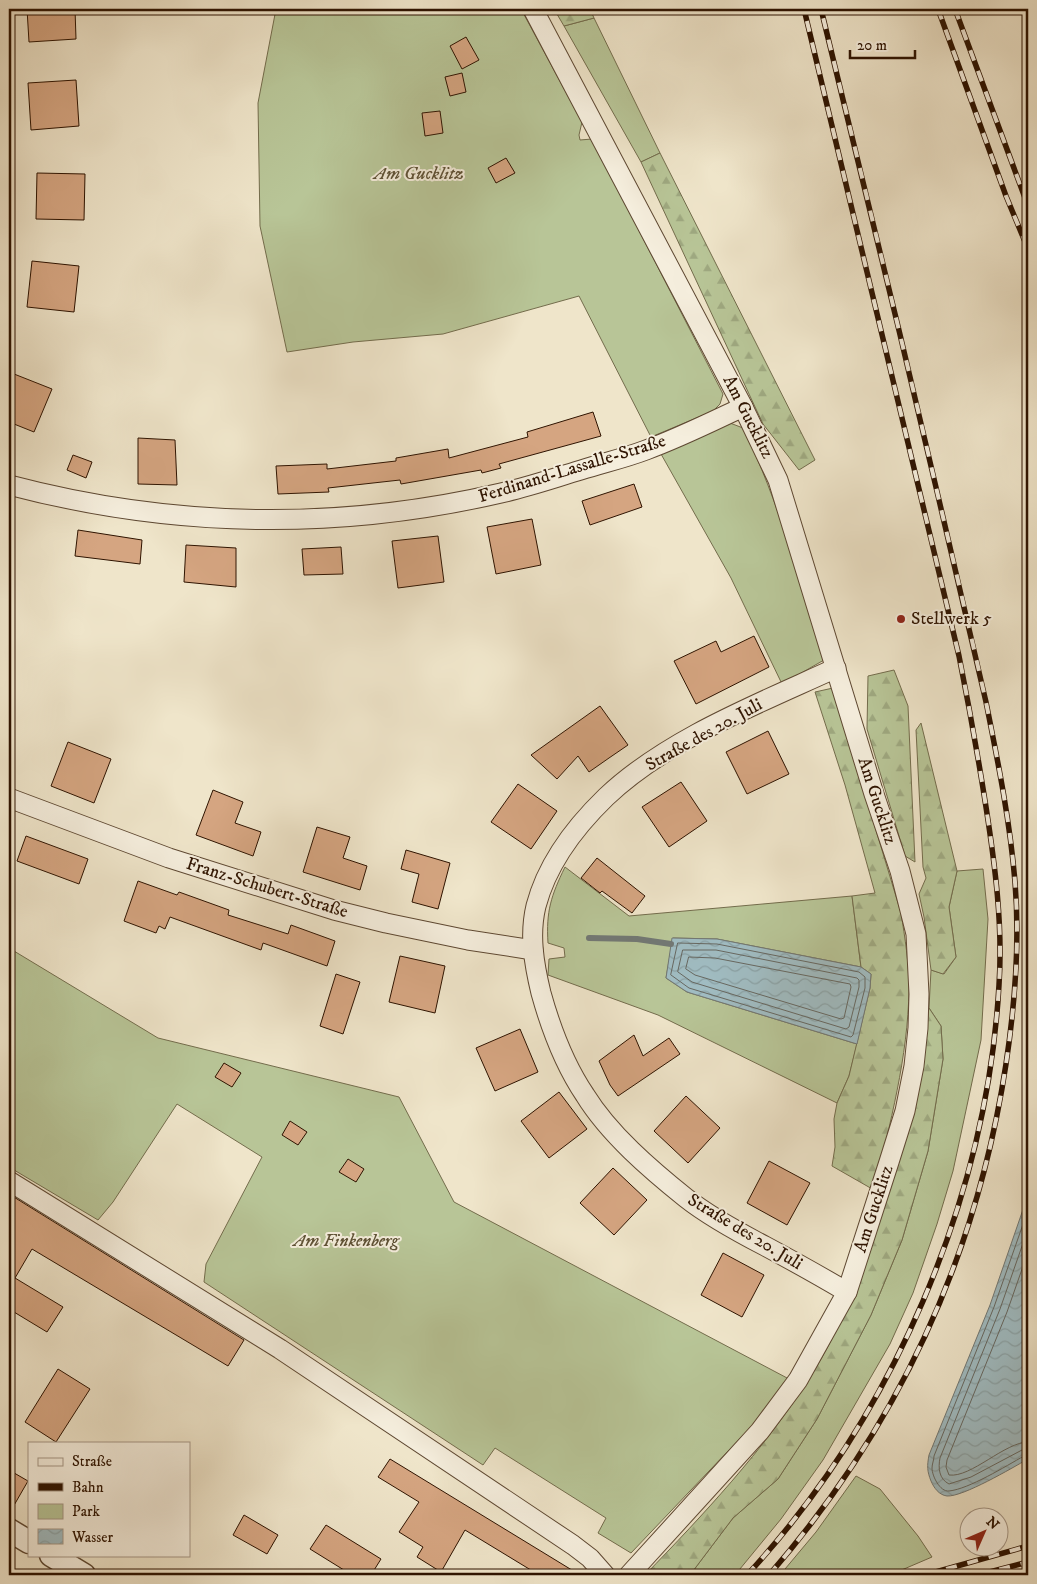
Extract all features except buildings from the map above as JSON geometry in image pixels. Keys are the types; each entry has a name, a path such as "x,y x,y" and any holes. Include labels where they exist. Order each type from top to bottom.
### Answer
{"street":[{"name":"Am Gucklitz","path":"533,9 744,407 778,480 787,504 874,794 900,871 912,917 918,959 918,1028 914,1066 905,1110 847,1292 798,1380 777,1410 629,1575"},
{"name":"Ferdinand-Lassalle-Straße","path":"9,485 73,502 153,514 230,519 291,520 370,515 466,501 533,485 645,451 744,407"},
{"name":"Straße des 20. Juli","path":"836,668 694,736 644,766 607,797 565,845 546,877 536,907 532,950 548,1017 560,1048 586,1097 602,1118 630,1148 687,1199 725,1225 847,1292"},
{"name":"Franz-Schubert-Straße","path":"9,798 169,858 334,910 468,940 532,950"},
{"path":"9,1181 280,1348 573,1545 590,1558 605,1575"},
{"path":"9,1530 28,1541"},
{"path":"52,1556 84,1575"}],"green space":[{"name":"Am Gucklitz","path":"276,9 521,9 582,122 579,135 580,140 592,139 723,394 720,404 713,411 651,437 579,296 443,334 353,342 287,352 260,226 258,103"},
{"path":"554,9 590,9 594,18 564,26"},
{"path":"594,18 660,153 641,162 564,26"},
{"path":"660,153 815,460 799,470 763,424 641,162"},
{"path":"9,179 11,179 12,215 9,215"},
{"path":"730,423 743,428 756,456 788,542 824,660 782,684 731,578 661,454"},
{"path":"894,670 908,706 915,862 905,856 867,729 868,676"},
{"path":"833,688 901,913 908,970 908,1014 902,1065 874,1190 832,1166 835,1147 834,1119 837,1103 849,1076 870,988 871,974 861,967 852,896 875,893 845,785 815,692"},
{"path":"921,723 957,871 949,907 956,957 943,974 931,970 919,894 926,878 923,867 916,730"},
{"path":"565,867 629,916 852,896 861,967 717,939 673,938 666,978 687,992 857,1044 849,1076 837,1103 658,1015 548,975 549,959 565,957 564,948 548,943 548,922 550,904"},
{"path":"983,869 988,919 981,1040 953,1171 913,1293 890,1344 823,1460 781,1519 735,1575 690,1575 733,1518 778,1479 817,1419 871,1315 902,1240 928,1151 943,1059 941,1026 929,1008 931,970 944,974 956,957 949,907 957,871"},
{"name":"Am Finkenberg","path":"9,948 158,1038 399,1097 454,1202 789,1379 749,1429 631,1553 598,1533 606,1518 495,1448 483,1465 204,1282 206,1264 262,1157 177,1104 113,1202 98,1220 9,1167"},
{"path":"929,1008 941,1026 943,1059 928,1151 902,1240 871,1315 817,1419 778,1479 733,1518 690,1575 645,1575 711,1505 752,1457 791,1406 824,1354 861,1274 898,1159 909,1132"},
{"path":"856,1476 880,1489 918,1536 932,1557 890,1575 780,1575 816,1532"}],"water":[{"path":"672,938 717,939 861,967 871,974 870,988 857,1044 687,992 666,978"},
{"path":"1028,1195 1028,1459 975,1487 947,1496 937,1491 931,1481 928,1468 929,1455 990,1305"}],"waterway":[{"path":"589,938 637,939 671,944"}],"railway":[{"path":"747,1575 799,1513 846,1447 887,1376 923,1301 952,1224 975,1145 991,1065 1000,963 999,918 992,851 977,750 959,656 804,9"},
{"path":"769,1575 815,1519 856,1460 893,1399 925,1336 952,1271 975,1204 993,1135 1006,1064 1017,951 1015,882 1010,837 986,702 821,9"},
{"path":"938,9 1006,196 1028,249"},
{"path":"955,9 1028,206"},
{"path":"925,1575 1028,1546"},
{"path":"978,1575 1028,1562"}],"place":[{"name":"Stellwerk 5","path":"901,619"}]}
